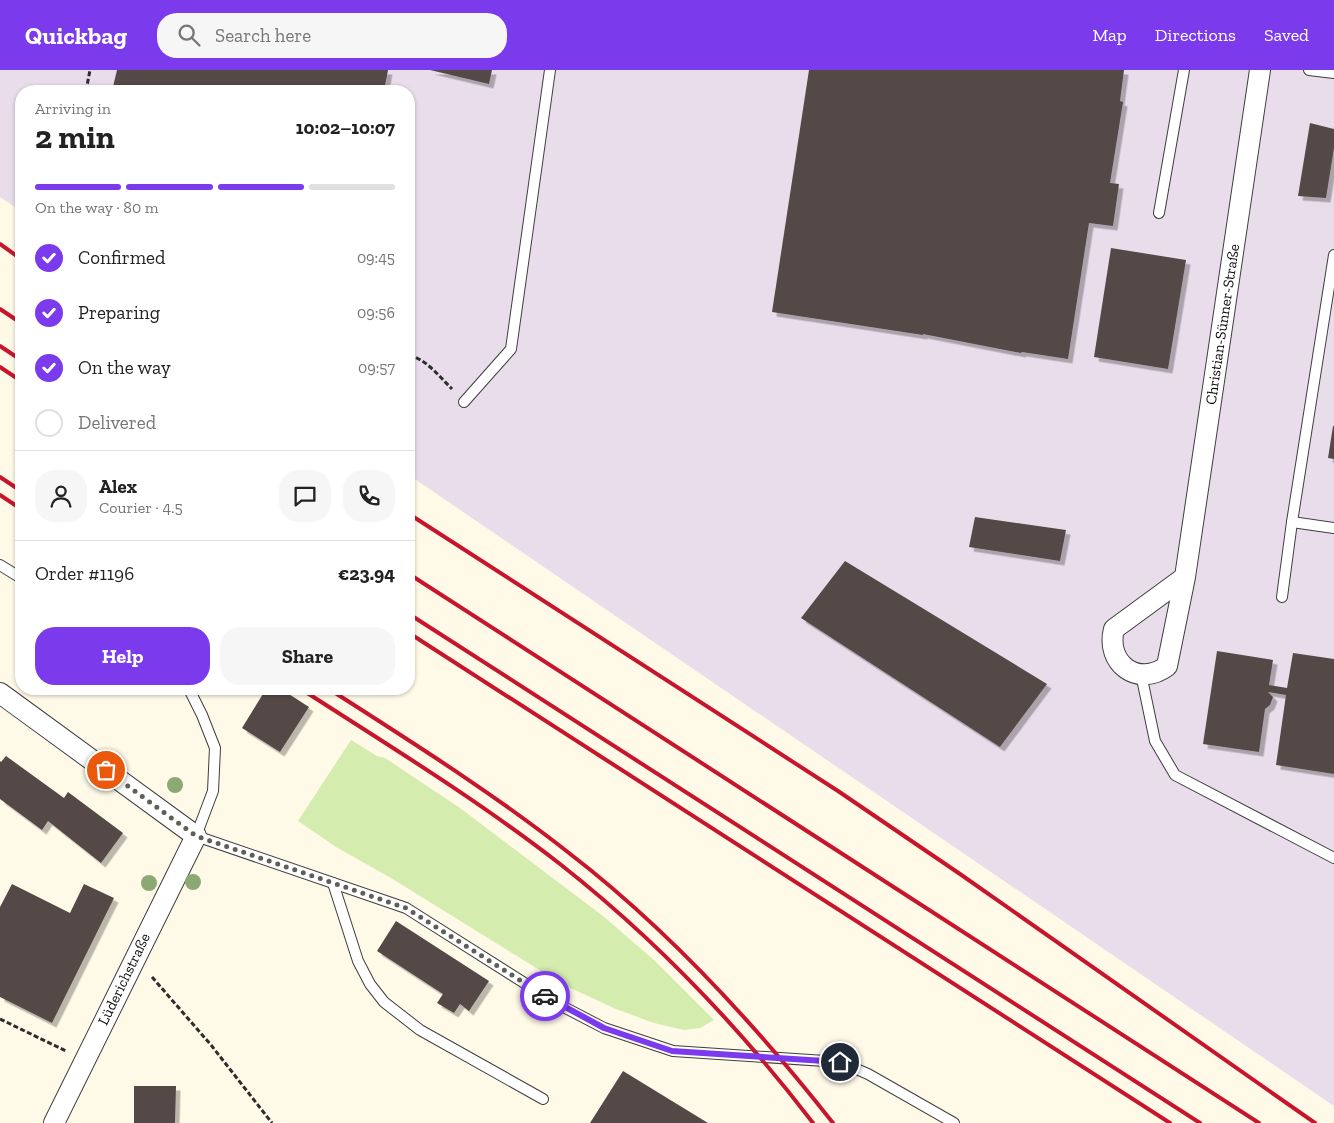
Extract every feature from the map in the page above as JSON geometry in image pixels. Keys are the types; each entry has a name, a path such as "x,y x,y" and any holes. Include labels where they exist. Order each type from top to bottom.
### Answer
{"street":[{"name":"Christian-Sünner-Straße","path":"1141,674 1151,674 1167,666 1185,577 1260,70"},
{"path":"1141,674 1131,671 1122,665 1116,657 1112,647 1114,629 1185,577"},
{"path":"0,692 196,836"},
{"name":"Lüderichstraße","path":"54,1123 196,836"}],"lane":[{"path":"464,402 511,349 550,70"},
{"path":"1159,213 1184,70"},
{"path":"1310,70 1334,73"},
{"path":"1282,597 1334,255"},
{"path":"1292,522 1334,528"},
{"path":"0,565 15,574"},
{"path":"1141,674 1155,741 1175,775 1334,858"},
{"path":"192,695 215,748 213,791 196,836 406,908 556,1004 604,1028 672,1051 840,1062 868,1074 954,1123"},
{"path":"334,883 358,961 370,984 384,1002 420,1030 543,1099"}],"path":[{"path":"87,85 90,70"},
{"path":"415,357 432,369 464,402"},
{"path":"135,958 211,1044 272,1123"},
{"path":"0,1019 84,1060"}],"shaded area":[{"path":"0,70 1334,70 1334,1106 415,479 415,85 15,85 15,207 0,197"}],"green space":[{"path":"351,740 377,756 385,758 460,808 603,916 654,960 714,1020 700,1028 684,1030 654,1023 616,1009 562,984 391,878 336,847 298,821"}],"building":[{"path":"117,70 388,70 385,85 113,85"},
{"path":"430,70 492,70 489,84"},
{"path":"809,70 1124,70 1120,101 1123,102 1110,183 1119,184 1113,226 1089,223 1068,359 1021,353 923,334 772,312"},
{"path":"1310,123 1334,129 1334,148 1326,198 1298,196"},
{"path":"1111,248 1186,260 1168,369 1094,357"},
{"path":"1334,426 1334,459 1328,458"},
{"path":"975,517 1066,530 1060,561 969,547"},
{"path":"845,561 1047,684 1000,747 801,618"},
{"path":"1217,651 1273,660 1269,685 1287,688 1293,653 1334,659 1334,774 1276,765 1286,695 1268,692 1273,697 1270,705 1265,709 1259,752 1203,744"},
{"path":"262,695 290,695 309,707 280,752 242,728"},
{"path":"6,756 64,798 68,792 123,833 101,863 48,821 42,830 0,799 0,761"},
{"path":"12,884 70,913 84,884 114,898 52,1023 0,997 0,907"},
{"path":"396,921 489,981 469,1011 460,1004 454,1013 437,1003 443,994 377,951"},
{"path":"623,1071 708,1123 590,1123"},
{"path":"134,1086 176,1086 175,1123 134,1123"}],"railway":[{"path":"0,244 15,255"},
{"path":"0,309 15,319"},
{"path":"0,346 15,356"},
{"path":"0,367 15,377"},
{"path":"0,477 15,487"},
{"path":"0,495 15,505"},
{"path":"415,518 838,791 960,874 1315,1123"},
{"path":"415,578 1259,1123"},
{"path":"415,618 1200,1123"},
{"path":"415,637 1170,1123"},
{"path":"310,695 529,840 595,893 629,922 695,986 756,1053 813,1123"},
{"path":"338,695 481,788 606,883 676,946 742,1014 833,1123"}],"way so far":[{"path":"106,770 196,836 406,908 545,996"}],"route":[{"path":"545,996 556,1004 604,1028 672,1051 840,1062"}]}
